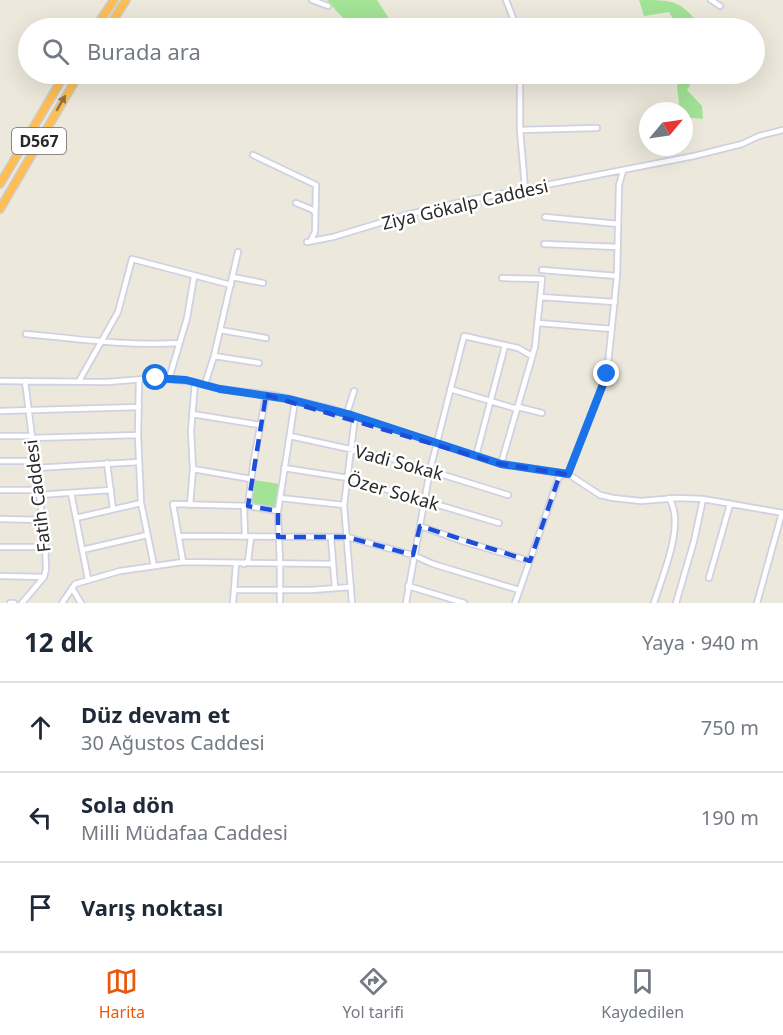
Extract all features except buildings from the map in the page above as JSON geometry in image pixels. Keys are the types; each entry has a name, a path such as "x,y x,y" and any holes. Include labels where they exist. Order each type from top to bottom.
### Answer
{"highway":[{"path":"102,18 114,0"},
{"path":"114,18 126,0"},
{"name":"D567","path":"0,184 59,84"},
{"name":"D567","path":"0,209 73,84"}],"street":[{"path":"312,0 328,6"},
{"path":"506,0 514,18"},
{"path":"711,0 720,6"},
{"path":"520,84 520,130 525,188"},
{"path":"520,130 597,128"},
{"name":"Ziya Gökalp Caddesi","path":"315,212 315,232 309,241 333,237 406,215 525,188 623,171 742,144 759,136 783,130"},
{"path":"253,154 316,184 315,212"},
{"path":"515,603 559,477 566,474 607,374 617,276 619,185 623,171"},
{"path":"296,203 315,212"},
{"path":"545,218 618,224"},
{"path":"544,243 618,248"},
{"path":"205,384 214,356 238,252"},
{"path":"79,381 118,312 132,259 231,285"},
{"path":"542,270 617,276"},
{"path":"169,379 192,296 194,277"},
{"path":"232,277 263,283"},
{"path":"501,464 535,347 542,279 502,278"},
{"path":"540,297 615,302"},
{"path":"538,323 612,328"},
{"path":"220,330 266,338"},
{"path":"26,334 103,341 179,344"},
{"path":"406,603 430,470 464,336 518,348 532,356"},
{"path":"476,456 506,346"},
{"path":"214,356 259,363"},
{"path":"0,381 107,382 169,379 195,382 220,389 266,395 347,413 501,464 566,474 600,495 613,498 641,501 669,498 703,499 783,513 757,603"},
{"path":"139,380 138,435 141,503 154,566"},
{"name":"Fatih Caddesi","path":"22,603 44,577 45,547 25,381"},
{"path":"190,505 195,382"},
{"path":"450,389 542,413"},
{"path":"347,413 354,391"},
{"path":"244,564 248,561 246,506 266,395"},
{"path":"279,603 278,511 295,401"},
{"path":"0,411 28,412 139,407"},
{"path":"192,414 260,425"},
{"path":"352,603 345,505 356,417"},
{"path":"0,436 138,435"},
{"name":"Vadi Sokak","path":"290,436 430,470 508,495"},
{"path":"0,461 34,461"},
{"path":"35,468 139,462"},
{"path":"107,463 113,509"},
{"name":"Özer Sokak","path":"284,468 348,477 499,523"},
{"path":"193,469 251,479"},
{"path":"0,490 71,493 111,490"},
{"path":"71,493 88,579"},
{"path":"280,498 345,505"},
{"path":"654,603 674,542 675,526 672,503 669,498"},
{"path":"676,603 694,542 703,499"},
{"path":"76,518 141,503"},
{"path":"709,578 729,508 728,503"},
{"path":"183,562 173,504 246,506 278,511"},
{"path":"0,519 42,520"},
{"path":"420,526 530,561"},
{"path":"82,550 147,535"},
{"path":"179,536 347,537 413,555 433,564 519,590"},
{"path":"331,537 335,588"},
{"path":"0,547 45,547"},
{"path":"62,603 74,586 88,579 154,566 183,562 333,564"},
{"path":"233,603 236,564"},
{"path":"0,576 44,577"},
{"path":"74,586 81,603"},
{"path":"408,586 464,603"},
{"path":"234,590 279,591 351,587"}],"highlighted area":[{"path":"266,395 501,464 565,474 559,477 530,561 420,526 413,555 347,537 278,537 278,511 248,506"}],"green space":[{"path":"327,0 377,0 389,18 344,18"},
{"path":"639,0 669,1 682,7 693,18 672,18 669,12 644,16"},
{"path":"678,84 691,84 687,90 702,106 703,119 693,118 693,102 679,102"},
{"path":"254,480 280,484 276,509 250,505"}],"route":[{"path":"156,378 186,380 220,389 273,395 332,409 501,464 568,474 607,374"}]}
